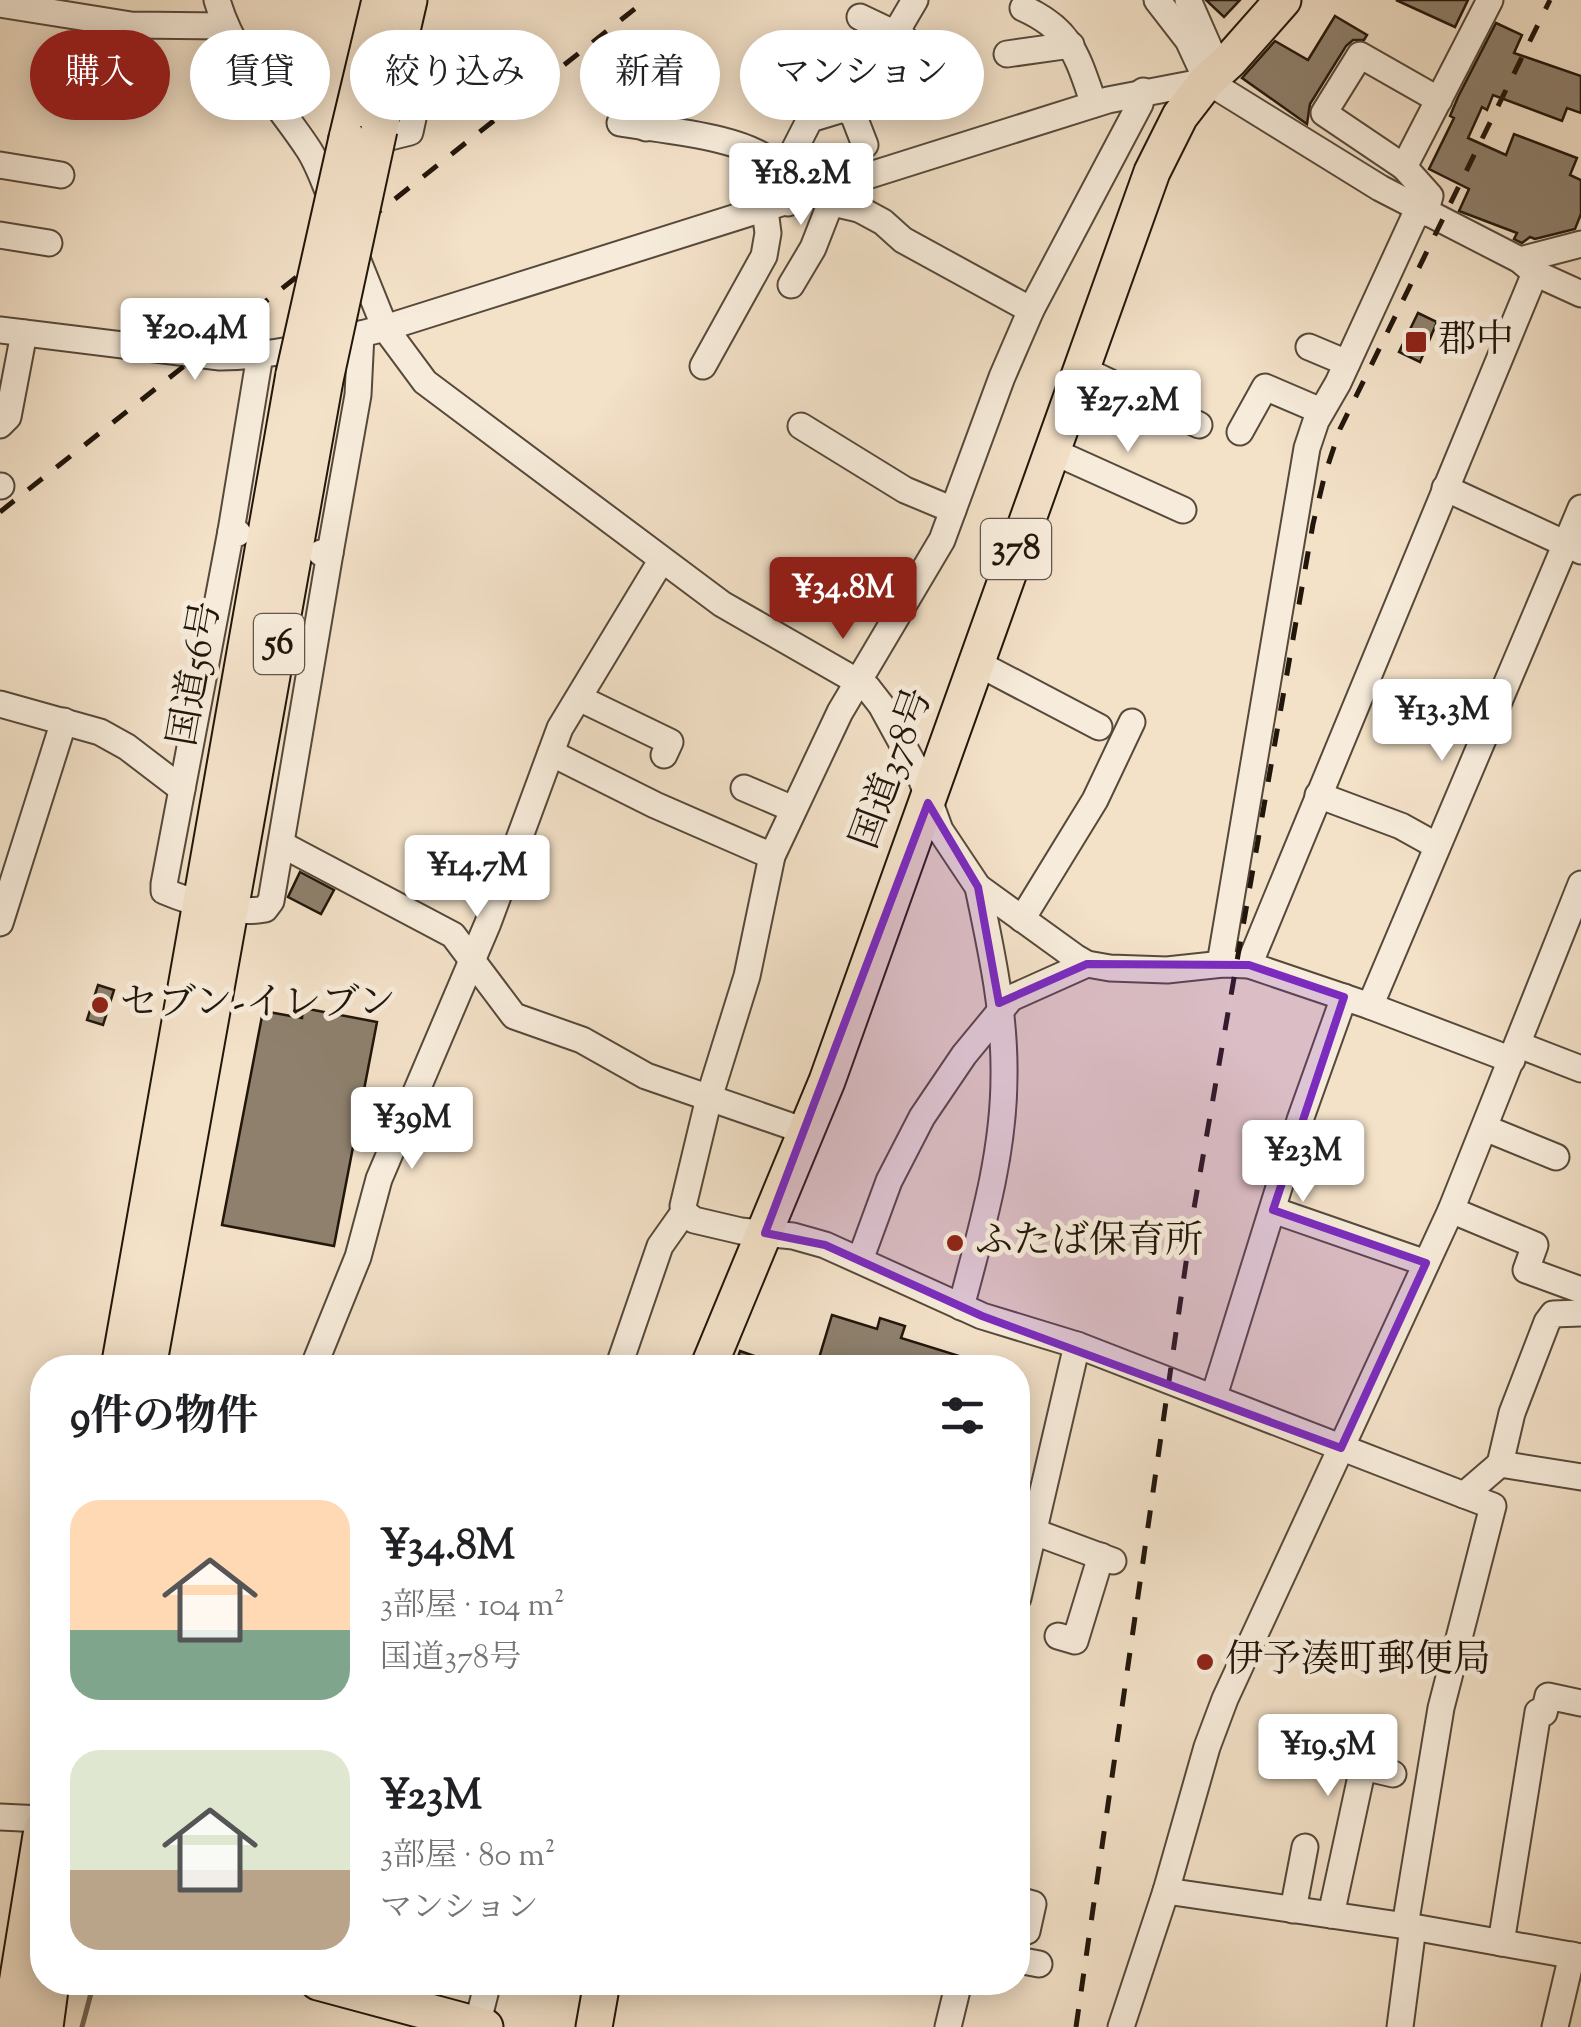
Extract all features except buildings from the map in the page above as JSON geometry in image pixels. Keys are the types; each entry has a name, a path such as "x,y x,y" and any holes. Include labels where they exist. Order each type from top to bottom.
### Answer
{"highway":[{"name":"国道56号","path":"122,1355 216,905 310,377 363,134 380,0"},
{"name":"国道56号","path":"363,134 409,0"},
{"name":"国道378号","path":"713,1355 828,1082 1152,172 1180,116 1206,81 1283,0"},
{"name":"国道56号","path":"150,1355 216,905"},
{"path":"10,2027 30,1943"},
{"path":"45,2027 49,1995"},
{"path":"363,1995 462,2024"},
{"path":"594,2027 600,1995"}],"street":[{"path":"217,0 225,26 248,67 313,157 373,331 425,382 661,561 776,638 867,687 881,705 920,778 940,830 978,887 1087,964 1167,970 1249,965 1516,1052 1581,1069"},
{"path":"883,30 915,0"},
{"path":"1157,0 1188,40 1206,81 1422,211 1581,294"},
{"path":"1188,0 1212,54 1206,81"},
{"path":"1404,168 1490,0"},
{"path":"0,4 130,25 225,26"},
{"path":"1023,8 1048,19 1071,45 1094,104"},
{"path":"1008,54 1071,45"},
{"path":"1220,964 1308,448 1321,411 1430,196 1404,168 1324,114 1360,55 1439,100"},
{"path":"0,425 8,417 12,332 199,356 260,355 373,331 1094,104 1206,81"},
{"path":"622,1355 660,1246 684,1212 709,1098 744,988 772,856 858,682 931,561 1031,310 1140,104 1143,91"},
{"path":"313,157 410,132 413,120"},
{"path":"646,128 649,120"},
{"path":"774,166 788,160 809,120"},
{"path":"855,120 865,145"},
{"path":"620,123 725,141 774,166"},
{"path":"0,165 61,175"},
{"path":"703,366 764,256 776,206 774,166"},
{"path":"849,183 859,209"},
{"path":"791,285 813,248 829,207 842,203 883,222 904,240 1031,310"},
{"path":"0,235 49,243"},
{"path":"1249,965 1445,488 1527,266 1581,244"},
{"path":"260,355 234,532 164,891 254,911 265,909 271,901 326,553 373,331"},
{"path":"1309,347 1347,364"},
{"path":"1080,368 1199,425"},
{"path":"1240,432 1265,388 1321,411"},
{"path":"801,426 904,490 953,510"},
{"path":"1050,450 1183,510"},
{"path":"1445,488 1574,547"},
{"path":"1370,1006 1437,846 1574,547 1581,508"},
{"path":"318,1355 358,1257 379,1178 488,924 560,728 661,561"},
{"path":"976,663 1099,726"},
{"path":"579,698 670,742 664,755"},
{"path":"0,704 100,732 127,747 182,789"},
{"path":"0,924 64,721"},
{"path":"1022,919 1096,800 1132,722"},
{"path":"551,753 655,805 772,856"},
{"path":"744,788 793,809"},
{"path":"1318,795 1401,826 1437,846"},
{"path":"281,844 453,935 514,1016 582,1040 646,1076 805,1131"},
{"path":"1121,2027 1225,1699 1451,1210 1575,916 1581,884"},
{"path":"961,1308 990,1200 1004,1076 1000,1009 978,887"},
{"path":"860,1260 888,1181 922,1117 964,1055 1011,998 1087,964"},
{"path":"1214,1396 1300,1120 1344,998"},
{"path":"1485,1128 1556,1156"},
{"path":"1273,1210 1426,1263"},
{"path":"1451,1210 1536,1245 1526,1270 1581,1290"},
{"path":"684,1212 705,1223 825,1245 961,1308 1010,1327 1077,1345 1493,1506 1441,1708 1409,1927 1400,2027"},
{"path":"1464,1496 1500,1464 1512,1413 1547,1322 1553,1314 1581,1313"},
{"path":"1030,1541 1077,1345"},
{"path":"1500,1464 1581,1476"},
{"path":"1032,1531 1107,1559 1075,1641 1058,1636"},
{"path":"1500,1942 1538,1712 1544,1714 1548,1696 1581,1702"},
{"path":"1331,1915 1363,1767 1393,1774"},
{"path":"0,1817 30,1818"},
{"path":"1293,1910 1305,1847"},
{"path":"1166,1891 1576,1956 1555,2027"},
{"path":"462,2024 480,1995"},
{"path":"948,2027 956,1995"}],"highlighted area":[{"path":"928,803 978,887 999,1003 1087,964 1249,965 1344,997 1273,1210 1426,1263 1341,1448 982,1316 825,1245 765,1233"}],"waterway":[{"path":"82,2027 91,1995"}],"railway":[{"path":"0,512 646,0"},
{"path":"1076,2027 1193,1214 1313,524 1340,429 1550,0"}],"place":[{"name":"郡中","path":"1416,342"},
{"name":"セブン-イレブン","path":"100,1005"},
{"name":"ふたば保育所","path":"955,1243"},
{"name":"伊予湊町郵便局","path":"1205,1662"}]}
